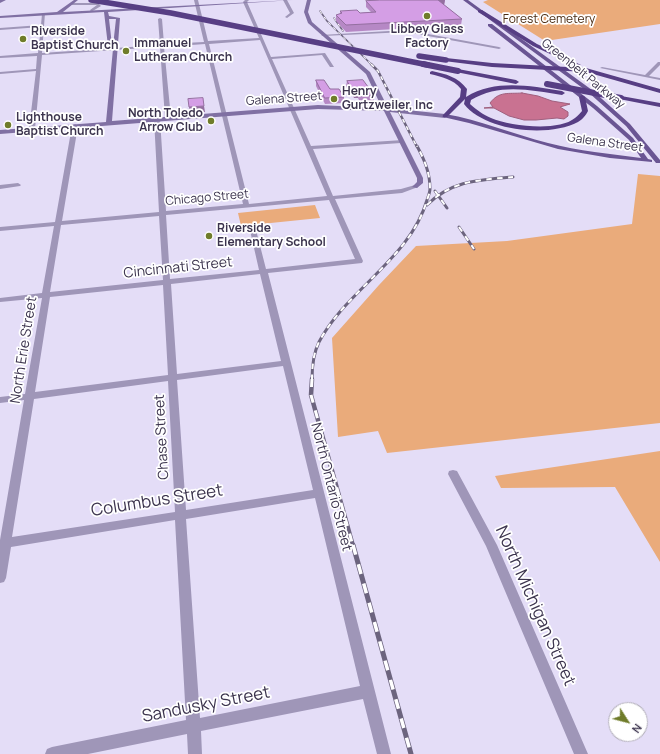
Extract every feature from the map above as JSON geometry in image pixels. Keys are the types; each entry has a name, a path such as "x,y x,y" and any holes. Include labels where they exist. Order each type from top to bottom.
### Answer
{"highway":[{"path":"91,0 138,7 461,70 524,80"},
{"path":"122,0 184,10 345,41"},
{"path":"184,10 553,89 623,100"},
{"path":"480,11 548,53 629,82"},
{"path":"254,30 263,34 451,78 460,84 464,89 463,97 445,116"},
{"path":"412,54 446,60 492,65 586,70 660,91"},
{"path":"540,82 660,109"},
{"path":"453,117 475,94 484,90 506,87 528,88 660,105"},
{"path":"468,100 468,104 472,111 487,120 514,126 537,128 560,126 579,119 585,111 582,97"}],"main road":[{"name":"Greenbelt Parkway","path":"463,2 480,11 560,68 607,105 630,128 659,162"},
{"name":"Greenbelt Parkway","path":"463,2 595,107 631,140 646,160"},
{"path":"595,107 630,151 616,156"},
{"name":"Galena Street","path":"445,116 480,123 546,144 659,162"}],"street":[{"path":"0,2 4,0"},
{"path":"59,13 76,0"},
{"path":"285,0 292,13 287,17"},
{"path":"0,17 124,9 197,2 291,0"},
{"path":"309,0 306,12 310,23 368,73 420,178 420,183 415,187"},
{"path":"124,9 131,1"},
{"path":"246,1 261,39 332,198"},
{"path":"197,2 246,206"},
{"path":"71,4 98,4 99,6 91,11"},
{"path":"106,10 110,46 115,48"},
{"path":"32,129 44,14"},
{"path":"106,17 118,18 109,123"},
{"path":"160,19 168,118"},
{"path":"0,29 42,26"},
{"path":"108,28 118,27"},
{"path":"324,36 406,31 499,48"},
{"path":"0,57 261,39"},
{"path":"270,58 323,54 332,66"},
{"path":"645,77 660,63"},
{"path":"602,68 660,79"},
{"path":"0,73 38,70"},
{"path":"366,109 383,102"},
{"name":"Galena Street","path":"0,132 324,107 386,110 445,116"},
{"name":"Chase Street","path":"157,119 195,754"},
{"name":"North Erie Street","path":"0,578 3,543 30,396 75,126"},
{"path":"310,148 401,141"},
{"path":"0,187 18,185"},
{"name":"Chicago Street","path":"0,229 402,191 415,187"},
{"name":"Cincinnati Street","path":"0,300 359,261 332,198"},
{"name":"North Ontario Street","path":"252,226 384,754"},
{"path":"0,400 286,363"},
{"name":"North Michigan Street","path":"453,474 491,546 581,754"},
{"name":"Columbus Street","path":"3,543 319,493"},
{"name":"Sandusky Street","path":"52,754 368,691"}],"green space":[{"name":"Forest Cemetery","path":"488,0 660,0 660,24 545,41 483,2"},
{"path":"638,174 660,176 660,423 387,453 378,431 338,437 332,338 416,246 507,241 632,224"},
{"path":"315,205 320,218 241,226 238,213"},
{"path":"660,451 660,562 615,487 501,488 495,476"}],"shaded area":[{"path":"508,93 522,93 570,104 560,107 568,112 568,116 564,119 524,120 509,116 494,108 484,108 493,107 490,103 493,99 500,95"}],"building":[{"name":"Libbey Glass Factory","path":"438,0 462,19 346,25 336,15 342,13 340,11 357,10 360,13 376,12 366,1"},
{"path":"316,80 324,80 330,89 339,89 344,97 325,98"},
{"path":"363,80 374,95 360,96 358,93 354,93 347,81"},
{"path":"203,98 204,106 189,107 188,99"}],"railway":[{"path":"320,11 327,21 372,65"},
{"path":"334,18 343,31"},
{"path":"372,65 378,71 417,147"},
{"path":"312,380 315,351 331,323 345,306 393,257 407,240 419,221 430,189 426,166 417,146"},
{"path":"438,196 446,190 467,183 513,177"},
{"path":"435,191 438,196"},
{"path":"427,205 438,196"},
{"path":"438,196 447,208"},
{"path":"459,227 474,249"},
{"path":"312,379 311,395 353,546"},
{"path":"353,545 411,754"}],"place":[{"name":"Libbey Glass Factory","path":"427,16"},
{"name":"Riverside Baptist Church","path":"23,39"},
{"name":"Immanuel Lutheran Church","path":"126,51"},
{"name":"Henry Gurtzweiler, Inc","path":"334,99"},
{"name":"North Toledo Arrow Club","path":"211,121"},
{"name":"Lighthouse Baptist Church","path":"8,125"},
{"name":"Riverside Elementary School","path":"209,236"}]}
